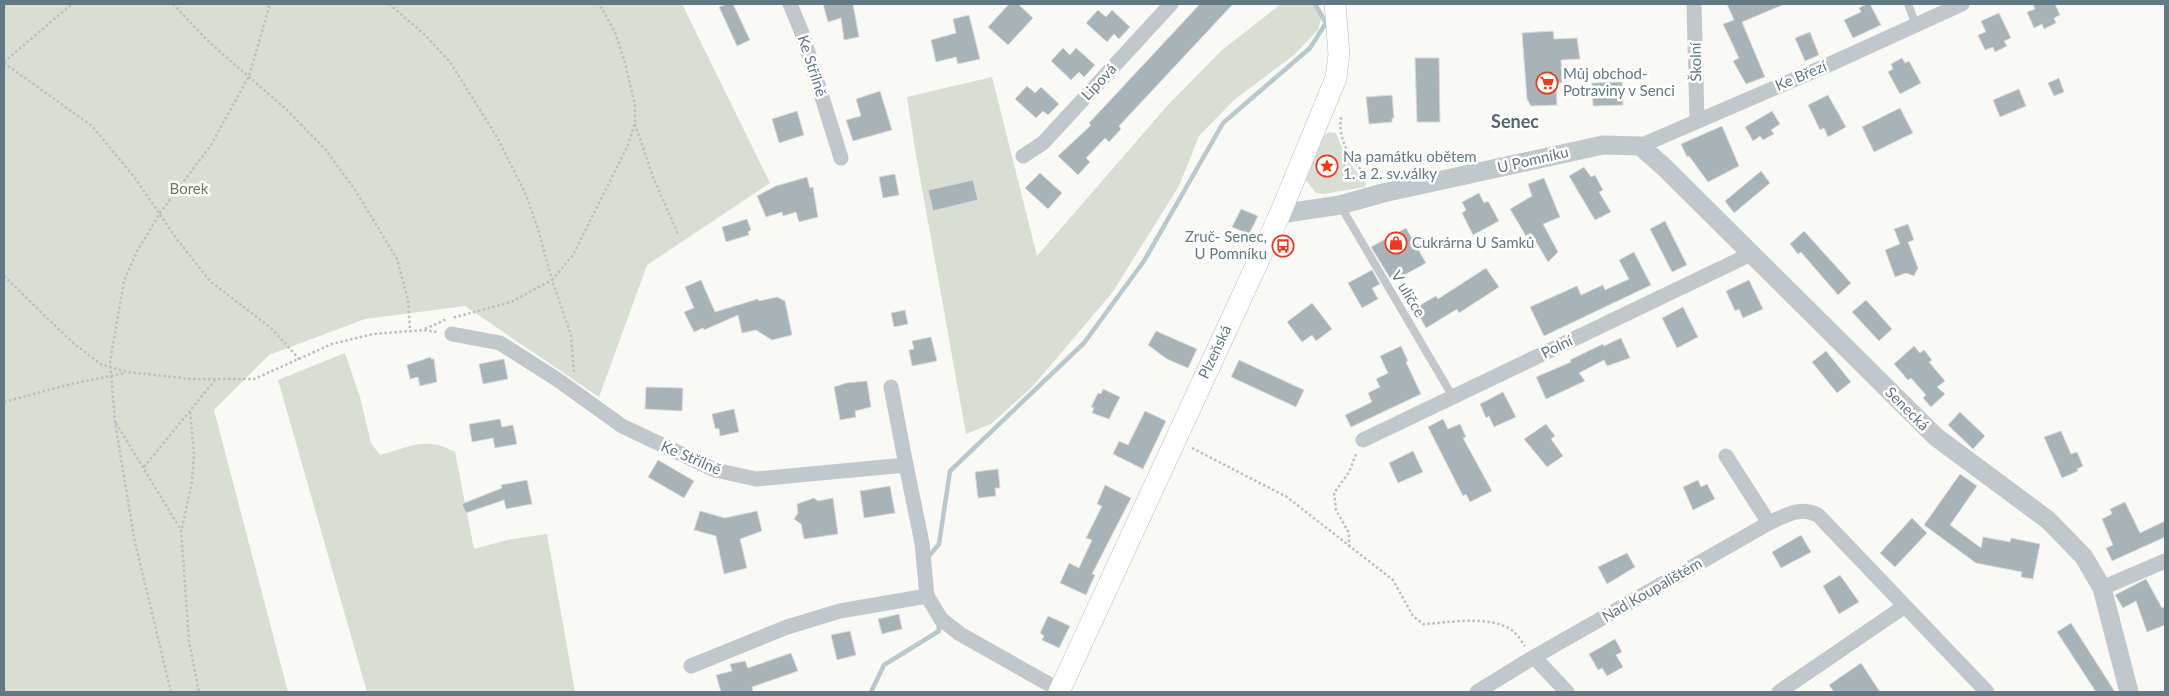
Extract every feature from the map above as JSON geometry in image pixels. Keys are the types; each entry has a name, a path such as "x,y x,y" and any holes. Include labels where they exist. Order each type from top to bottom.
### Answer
{"main road":[{"name":"Plzeňská","path":"1060,692 1280,214 1336,78 1339,54 1335,4"}],"street":[{"name":"Ke Střílně","path":"790,4 802,33 841,158"},
{"name":"Lipová","path":"1023,156 1043,143 1171,4"},
{"name":"Školní","path":"1694,4 1697,120"},
{"name":"Ke Březí","path":"1640,146 1828,65 1962,4"},
{"name":"U Pomníku","path":"1280,214 1340,204 1603,145 1640,146"},
{"name":"Senecká","path":"1640,146 1664,166 1936,437 2048,520 2084,557 2102,588 2129,692"},
{"name":"Polní","path":"1363,440 1751,254"},
{"name":"Ke Střílně","path":"452,334 500,343 622,426 715,470 756,479 906,465"},
{"path":"891,387 922,543 927,596 941,619 960,634 1060,692"},
{"path":"1726,456 1770,523"},
{"name":"Nad Koupalištěm","path":"1477,692 1534,657 1770,523 1796,510 1807,510 1818,515 1988,692"},
{"path":"2102,588 2165,560"},
{"path":"691,666 787,627 840,611 927,596"},
{"path":"1779,692 1906,606"},
{"path":"1534,657 1567,692"}],"lane":[{"path":"1908,4 1916,25"},
{"name":"V uličce","path":"1340,204 1453,397"}],"path":[{"path":"72,4 4,62 92,126 160,213 176,238 210,282 271,328 299,359"},
{"path":"173,4 209,42 249,76 325,149 387,240 397,259 408,300 410,331"},
{"path":"171,692 134,538 115,422 110,367 124,281 136,253 160,213 211,145 249,76 270,4"},
{"path":"389,4 424,34 450,62 498,137 526,195 571,336 576,394"},
{"path":"424,330 441,320 510,302 552,280 572,255 628,145 635,122 635,105 625,63 615,32 599,4"},
{"path":"1342,113 1339,129 1351,158 1383,193"},
{"path":"635,122 653,177 678,234"},
{"path":"4,276 73,343 102,365 128,372 215,380 254,379 332,344 373,334 424,330 452,334"},
{"path":"4,402 71,384 128,372"},
{"path":"144,467 215,380"},
{"path":"190,410 194,454 192,482 181,530 189,641 199,692"},
{"path":"115,422 181,530"},
{"path":"1175,439 1288,497 1393,580 1414,616 1423,624 1484,622 1500,625 1513,631 1534,657"},
{"path":"1349,547 1349,533 1336,510 1334,494 1349,472 1363,440"}],"green space":[{"name":"Borek","path":"4,4 682,4 770,183 647,265 599,397 465,306 365,319 269,355 214,410 288,692 4,692"},
{"path":"1281,4 1318,4 1322,15 1318,30 1294,55 1234,100 1199,136 1179,186 1112,293 1033,386 991,424 966,434 907,97 992,77 1037,256 1167,106 1222,50"},
{"path":"1329,132 1336,133 1347,160 1366,183 1365,187 1324,194 1316,193 1306,180 1321,138"},
{"path":"345,353 360,397 371,443 380,455 418,444 445,447 455,452 474,549 507,540 547,534 575,692 367,692 278,380"}],"building":[{"path":"733,4 750,40 737,46 719,7"},
{"path":"823,4 853,4 859,37 844,40 841,18 828,22"},
{"path":"1009,4 1018,4 1033,18 1008,45 988,27"},
{"path":"1200,4 1233,4 1119,126 1121,129 1109,142 1105,138 1086,158 1090,162 1078,175 1058,156 1091,125 1089,123"},
{"path":"1727,4 1785,4 1742,22 1765,77 1746,84 1733,61 1739,58 1723,24 1734,20"},
{"path":"1870,4 1881,25 1853,38 1844,20 1861,12 1859,8"},
{"path":"2033,4 2055,4 2060,15 2054,18 2056,23 2044,29 2042,24 2034,28 2027,12 2035,9"},
{"path":"1098,10 1106,17 1112,10 1130,27 1119,39 1114,34 1107,42 1086,23"},
{"path":"1999,13 2011,38 2004,41 2007,46 1995,52 1993,47 1985,50 1978,35 1986,32 1981,21"},
{"path":"969,15 980,59 958,64 956,57 936,62 931,40 956,33 953,19"},
{"path":"1553,31 1554,39 1577,38 1580,59 1561,60 1562,83 1556,83 1557,105 1531,106 1527,99 1522,33"},
{"path":"1810,32 1819,55 1805,61 1795,38"},
{"path":"1063,48 1070,55 1076,48 1095,65 1084,77 1079,72 1071,80 1051,61"},
{"path":"1415,58 1439,58 1440,122 1417,122"},
{"path":"1902,58 1905,63 1909,61 1921,83 1900,94 1888,72 1893,69 1891,64"},
{"path":"2059,78 2064,92 2054,96 2048,83"},
{"path":"1622,82 1623,105 1593,106 1592,83"},
{"path":"1027,86 1035,93 1041,87 1059,104 1048,115 1043,111 1036,118 1015,99"},
{"path":"2019,89 2026,106 2000,117 1993,100"},
{"path":"880,91 892,130 853,141 846,120 861,116 856,99"},
{"path":"1392,95 1394,118 1392,118 1392,122 1369,124 1366,97"},
{"path":"1828,95 1846,127 1828,137 1824,128 1820,130 1808,105"},
{"path":"1900,108 1913,133 1874,152 1862,127"},
{"path":"797,111 804,135 779,143 772,119"},
{"path":"1772,111 1780,124 1771,130 1774,134 1763,140 1760,136 1753,141 1745,127"},
{"path":"1722,126 1739,166 1708,182 1689,156 1687,157 1681,144"},
{"path":"1584,167 1591,177 1595,175 1603,190 1599,192 1611,212 1595,220 1569,176"},
{"path":"1761,171 1770,183 1734,213 1725,201"},
{"path":"1040,173 1062,193 1048,209 1025,188"},
{"path":"895,174 899,195 883,198 879,177"},
{"path":"807,177 810,188 813,187 818,217 799,222 796,212 783,216 782,212 766,217 757,196 776,186"},
{"path":"1544,178 1560,217 1543,224 1558,252 1548,262 1531,233 1526,236 1510,209 1532,196 1528,184"},
{"path":"973,180 978,200 933,211 928,190"},
{"path":"1479,193 1484,203 1488,201 1499,221 1473,235 1462,213 1466,210 1462,202"},
{"path":"1241,209 1258,216 1249,234 1232,227"},
{"path":"747,219 751,230 748,232 749,235 726,242 722,227"},
{"path":"1665,221 1687,265 1672,272 1650,229"},
{"path":"1908,224 1914,240 1908,242 1918,268 1914,276 1906,273 1895,277 1885,250 1900,244 1894,229"},
{"path":"1406,228 1426,263 1399,278 1397,274 1390,278 1371,247"},
{"path":"1804,231 1851,283 1838,295 1801,252 1798,254 1790,244"},
{"path":"1634,252 1651,285 1544,336 1530,307 1577,286 1581,295 1603,285 1605,290 1629,279 1619,260"},
{"path":"1486,268 1499,287 1459,313 1457,309 1426,328 1415,308 1436,296 1438,299"},
{"path":"1372,270 1380,284 1372,288 1378,299 1362,308 1348,283"},
{"path":"701,280 715,312 758,299 759,301 777,297 785,301 792,335 772,340 756,330 742,333 738,315 704,330 703,328 694,332 684,312 694,308 685,287"},
{"path":"1749,280 1763,309 1743,318 1739,309 1735,311 1726,291"},
{"path":"1866,300 1892,329 1879,341 1852,312"},
{"path":"1312,303 1332,329 1316,341 1312,335 1302,342 1287,322"},
{"path":"1683,307 1698,337 1677,348 1662,318"},
{"path":"905,310 908,324 894,327 891,313"},
{"path":"1156,331 1197,349 1188,368 1167,359 1148,345"},
{"path":"931,337 937,361 912,366 909,350 914,349 912,341"},
{"path":"1621,338 1630,358 1607,366 1604,360 1579,373 1585,381 1546,399 1536,377 1571,362 1570,360 1603,344 1604,346"},
{"path":"1401,346 1408,361 1406,362 1421,394 1351,427 1345,415 1372,402 1368,393 1380,387 1376,379 1388,373 1380,356"},
{"path":"1914,346 1920,353 1924,350 1932,360 1929,362 1945,381 1937,387 1945,394 1931,407 1923,398 1926,395 1911,378 1908,380 1894,364"},
{"path":"1826,351 1851,382 1837,393 1812,362"},
{"path":"431,357 431,359 434,359 437,382 420,386 418,377 410,379 407,365"},
{"path":"504,359 508,379 483,384 479,364"},
{"path":"1239,360 1304,390 1296,407 1231,377"},
{"path":"867,381 871,407 855,411 856,417 840,420 834,387 846,383"},
{"path":"646,387 683,388 682,411 645,409"},
{"path":"1103,389 1120,397 1109,419 1092,413 1094,408 1091,407 1098,393 1101,394"},
{"path":"1503,392 1516,417 1494,427 1489,416 1486,418 1480,404"},
{"path":"734,409 739,432 720,436 719,429 715,428 712,414"},
{"path":"1145,411 1166,421 1143,469 1113,454 1119,441 1128,445"},
{"path":"1960,412 1985,436 1973,449 1948,425"},
{"path":"500,419 502,427 513,425 517,444 495,448 493,438 472,442 469,424"},
{"path":"1443,419 1448,429 1460,424 1466,437 1463,438 1492,491 1470,502 1466,494 1463,496 1428,427"},
{"path":"1546,424 1555,436 1551,439 1563,456 1547,467 1524,439"},
{"path":"2061,431 2071,454 2077,452 2083,466 2077,469 2078,471 2062,478 2044,437"},
{"path":"1413,451 1423,472 1398,483 1389,463"},
{"path":"658,460 694,481 684,498 648,477"},
{"path":"998,469 1000,488 995,488 996,496 978,498 975,472"},
{"path":"1960,474 1977,486 1950,525 1981,548 1983,537 2010,542 2011,538 2040,544 2033,579 2021,577 2022,572 1976,563 1924,525"},
{"path":"527,480 532,504 506,509 504,500 466,513 462,504 502,488 501,485"},
{"path":"1698,480 1701,487 1707,484 1715,499 1693,510 1683,487"},
{"path":"1105,485 1131,498 1092,574 1095,575 1086,595 1060,583 1069,563 1079,568 1092,540 1086,538 1102,506 1097,504"},
{"path":"890,486 895,513 864,518 860,491"},
{"path":"814,498 818,501 833,498 838,534 804,539 801,524 794,519 798,513 797,504"},
{"path":"2125,502 2140,533 2165,521 2165,537 2112,561 2106,548 2113,545 2102,519 2112,514 2110,509"},
{"path":"700,511 725,518 757,511 762,531 740,539 747,568 724,574 716,536 694,530"},
{"path":"1912,518 1927,533 1895,567 1880,553"},
{"path":"1801,535 1811,552 1781,568 1772,552"},
{"path":"1627,553 1635,567 1607,584 1598,567"},
{"path":"1840,575 1859,602 1839,614 1823,586"},
{"path":"2146,579 2162,608 2165,606 2165,625 2147,632 2136,601 2123,608 2115,595"},
{"path":"899,614 902,629 882,634 878,619"},
{"path":"1048,616 1070,626 1059,648 1042,640 1044,636 1040,633"},
{"path":"2071,623 2115,692 2096,692 2057,632"},
{"path":"850,631 856,655 837,660 831,635"},
{"path":"1615,639 1622,652 1616,655 1623,667 1607,676 1602,668 1598,670 1589,654"},
{"path":"791,653 798,671 752,687 753,692 721,692 716,675 732,671 730,664 745,661 748,668"},
{"path":"1861,663 1880,692 1834,692 1829,685"}],"waterway":[{"path":"928,557 939,544 950,471 1084,343 1144,261 1223,123 1310,48 1326,23 1315,4"},
{"path":"871,692 884,665 939,631 938,621"}],"place":[{"name":"Můj obchod- Potraviny v Senci","path":"1547,83"},
{"name":"Na památku obětem 1. a 2. sv.války","path":"1327,166"},
{"name":"Cukrárna U Samků","path":"1396,243"},
{"name":"Zruč- Senec, U Pomníku","path":"1283,246"}],"district":[{"name":"Senec","path":"1515,122"}]}
